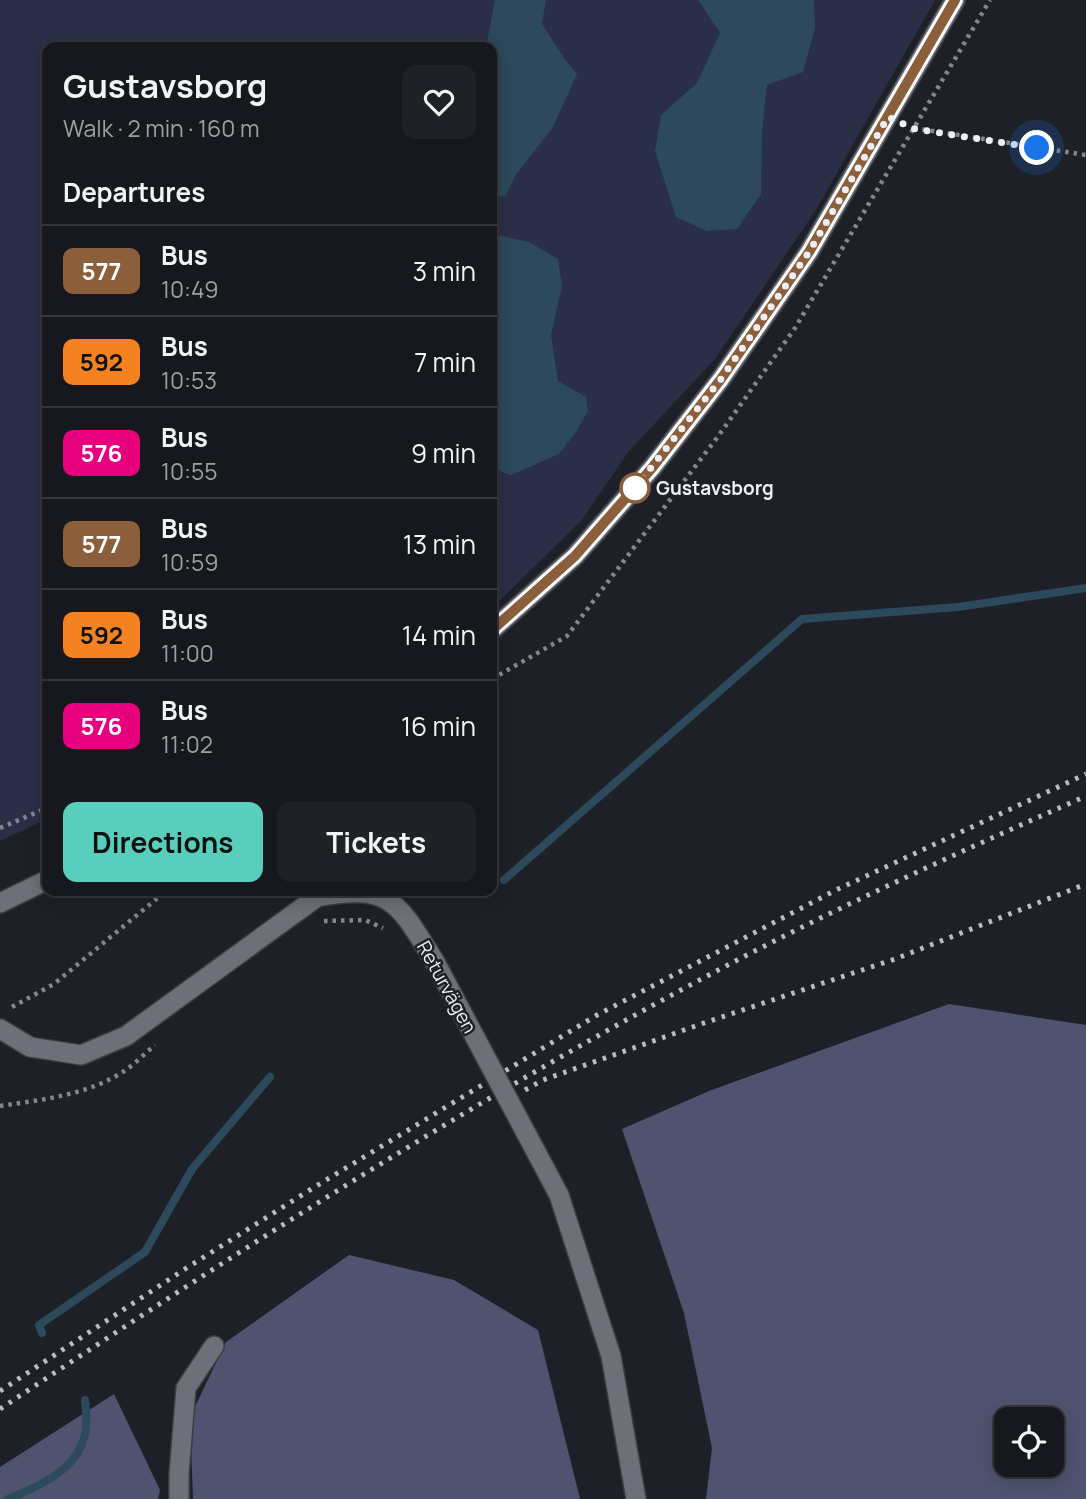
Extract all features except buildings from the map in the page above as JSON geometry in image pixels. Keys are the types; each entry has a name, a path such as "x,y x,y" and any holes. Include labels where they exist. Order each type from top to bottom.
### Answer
{"street":[{"path":"497,626 575,556 652,468 713,389 809,252 955,0"},
{"path":"0,903 42,882"},
{"name":"Returvägen","path":"0,1029 30,1047 81,1055 126,1036 317,897 323,896"},
{"name":"Returvägen","path":"381,896 397,907 410,922 435,962 559,1195 611,1356 636,1499"},
{"path":"179,1499 186,1388 214,1346"}],"path":[{"path":"888,117 915,129 1086,155"},
{"path":"0,828 42,810"},
{"path":"12,1007 54,984 160,896"},
{"path":"317,921 365,920 387,930"},
{"path":"0,1106 50,1098 87,1088 122,1073 164,1038"}],"shaded area":[{"path":"0,0 935,0 816,210 715,359 629,451 581,521 497,603 497,42 42,42 42,821 0,841"},
{"path":"495,0 546,0 542,24 577,74 553,127 515,176 506,196 497,195 497,42 487,42"},
{"path":"698,0 814,0 815,28 803,72 767,85 762,132 761,194 737,229 707,231 676,217 655,151 661,115 697,83 720,33"},
{"path":"497,235 529,242 558,259 562,286 551,335 558,381 586,397 588,411 559,454 511,475 497,470"},
{"path":"949,1004 1086,1025 1086,1499 706,1499 712,1448 684,1313 622,1129 709,1091"},
{"path":"349,1255 454,1280 538,1330 580,1499 193,1499 190,1417 226,1342"},
{"path":"114,1394 160,1490 158,1499 0,1499 0,1467"}],"waterway":[{"path":"504,880 802,619 958,607 1086,588"},
{"path":"42,1333 39,1325 145,1252 192,1169 270,1077"},
{"path":"8,1499 57,1474 77,1454 86,1428 85,1400"}],"railway":[{"path":"0,1391 313,1188 597,1015 836,890 1086,774"},
{"path":"0,1409 367,1172 649,1007 745,956 914,873 1086,796"},
{"path":"525,1090 543,1080 701,1024 895,959 1086,884"}],"bus line":[{"name":"577","path":"497,626 575,556 652,468 721,379 809,252 955,0"}],"place":[{"name":"Gustavsborg","path":"635,488"}],"route":[{"path":"635,488 721,379 809,252 888,117 915,129 1037,148"}]}
